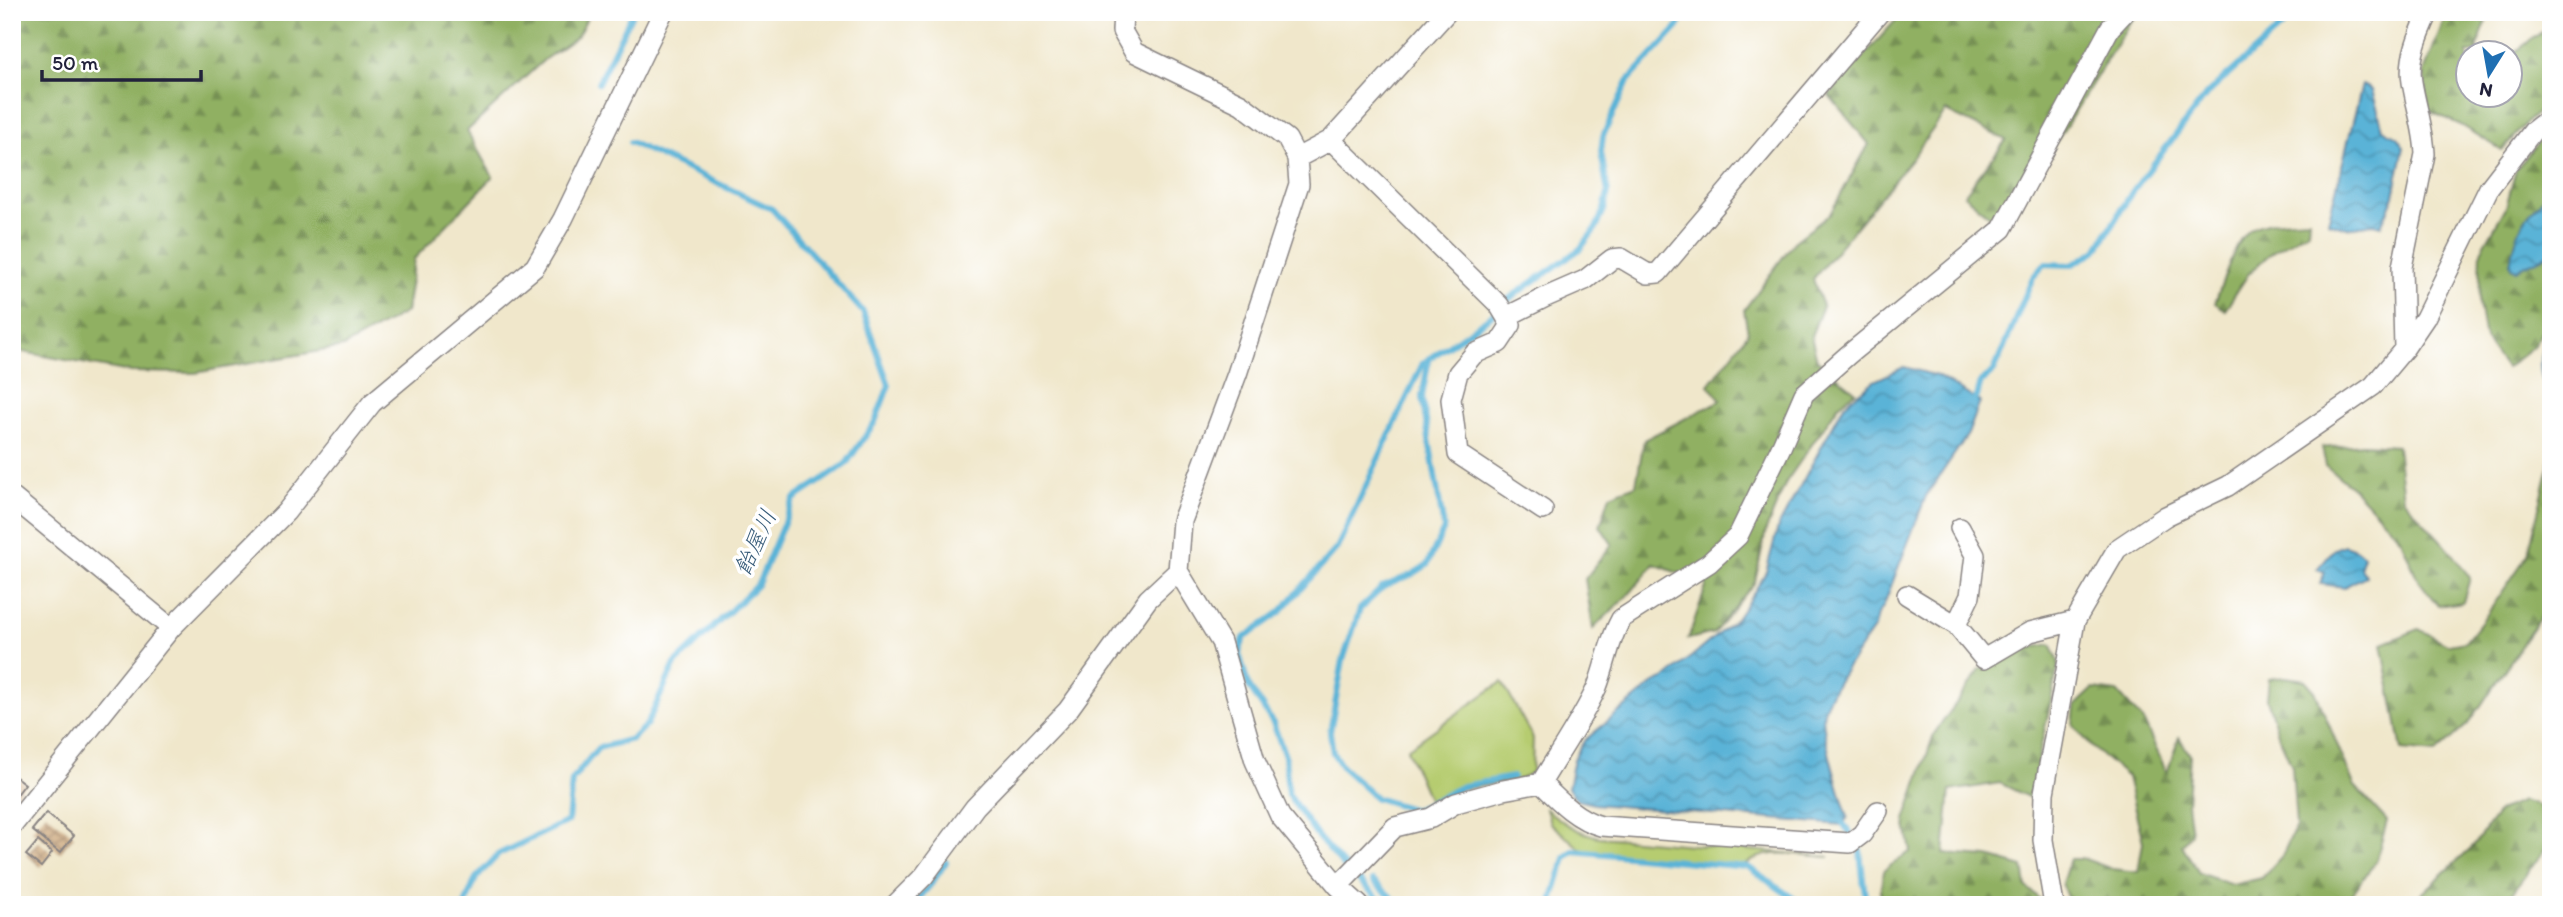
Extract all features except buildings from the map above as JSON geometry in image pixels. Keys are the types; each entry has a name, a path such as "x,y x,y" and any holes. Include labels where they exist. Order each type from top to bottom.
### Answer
{"street":[{"path":"12,826 171,628 286,512 372,403 535,267 563,219 663,12"},
{"path":"1123,12 1122,31 1133,52 1241,104 1287,139 1297,158 1299,184 1237,374 1182,522 1178,570 1220,642 1255,761 1280,816 1347,877 1359,905"},
{"path":"1297,158 1331,140 1447,12"},
{"path":"1502,311 1546,297 1585,280 1612,259 1621,258 1648,274 1658,273 1880,12"},
{"path":"1347,877 1395,827 1431,818 1456,803 1541,783 1588,705 1598,683 1613,633 1621,619 1709,563 1738,536 1804,394 1847,355 2002,229 2110,29 2125,12"},
{"path":"2404,349 2402,267 2425,154 2424,135 2411,79 2414,49 2429,12"},
{"path":"2054,905 2043,841 2044,793 2075,621 2118,549 2166,516 2228,486 2373,386 2404,349 2425,318 2489,188 2533,131 2551,117"},
{"path":"1331,140 1502,311 1511,325 1499,343 1474,354 1458,373 1451,399 1458,454 1543,510"},
{"path":"12,497 171,628"},
{"path":"1956,625 1970,596 1975,555 1959,528"},
{"path":"895,905 924,876 975,807 1068,710 1148,599 1178,570"},
{"path":"1907,595 1956,625 1984,659 2030,632 2075,621"},
{"path":"1541,783 1560,803 1591,823 1601,826 1850,843 1862,834 1878,811"}],"green space":[{"path":"12,12 590,12 577,37 545,59 467,131 493,177 414,259 406,312 343,347 195,373 130,372 12,350"},
{"path":"1903,12 2140,12 2130,22 2054,146 1996,221 1964,195 2006,140 1946,111 1910,161 1813,279 1823,306 1811,336 1817,360 1856,392 1840,404 1786,482 1766,530 1755,582 1714,633 1688,639 1707,584 1654,564 1632,591 1593,629 1585,579 1612,544 1600,526 1610,495 1636,485 1644,440 1721,400 1709,385 1748,333 1744,310 1794,242 1830,214 1869,144 1829,95"},
{"path":"2447,12 2469,12 2486,23 2480,38 2454,38 2454,108 2524,108 2524,45 2551,25 2551,102 2529,120 2502,150 2461,125 2429,111 2424,72"},
{"path":"2551,127 2551,142 2544,150 2542,161 2551,164 2551,316 2534,345 2506,368 2485,339 2479,303 2481,251 2506,207 2516,169"},
{"path":"2309,219 2308,231 2272,252 2249,273 2225,310 2215,303 2238,244 2250,230 2270,222"},
{"path":"2363,444 2397,446 2403,499 2454,555 2470,578 2463,602 2438,606 2417,578 2401,539 2355,490 2326,466 2322,448"},
{"path":"2551,458 2551,601 2469,723 2436,753 2402,750 2382,644 2419,629 2449,645 2465,642 2528,554"},
{"path":"2051,644 2059,662 2030,798 2000,783 1950,791 1944,854 1988,857 2023,867 2026,886 2045,905 1879,905 1883,871 1911,851 1905,820 1934,734 1980,670 2017,650"},
{"path":"2285,677 2305,680 2315,691 2354,785 2387,821 2376,861 2344,905 2070,905 2062,883 2070,859 2085,859 2112,869 2138,872 2143,842 2127,777 2091,746 2073,725 2075,706 2093,689 2117,692 2144,722 2167,773 2179,737 2190,755 2187,803 2191,834 2182,845 2199,873 2232,885 2262,878 2282,856 2296,826 2292,766 2267,699 2269,679"},
{"path":"1502,682 1533,738 1532,772 1517,781 1462,789 1432,808 1407,749"},
{"path":"2522,801 2539,806 2550,820 2548,845 2507,900 2512,905 2410,905 2473,846 2499,811"},
{"path":"1546,809 1571,826 1600,837 1795,854 1763,856 1745,865 1584,852 1550,823"}],"water":[{"path":"2362,85 2372,90 2383,129 2397,137 2404,147 2394,196 2381,226 2373,224 2347,228 2328,222"},
{"path":"2548,193 2551,193 2551,253 2516,270 2510,263 2519,232 2526,218"},
{"path":"2551,332 2549,396 2542,379 2540,361"},
{"path":"1904,367 1937,376 1980,402 1968,434 1926,496 1875,627 1839,680 1824,711 1828,746 1848,817 1842,825 1594,804 1577,800 1568,788 1574,759 1584,741 1654,683 1666,678 1736,619 1766,572 1778,527 1844,405 1874,381"},
{"path":"2344,545 2364,556 2360,568 2366,576 2344,587 2320,584 2325,572 2317,569 2334,549"}],"waterway":[{"name":"飴屋川","path":"598,83 633,12"},
{"path":"1385,905 1317,836 1288,794 1285,756 1273,723 1248,685 1239,653 1244,638 1280,612 1337,548 1423,363 1580,249 1596,228 1608,193 1601,152 1603,136 1628,81 1678,27 1686,12"},
{"path":"1970,403 1977,397 1981,382 1994,371 2033,277 2045,264 2072,265 2097,250 2132,192 2207,94 2298,12"},
{"name":"飴屋川","path":"465,905 476,878 499,854 568,821 572,780 598,748 632,739 647,724 675,664 758,584 794,499 846,464 875,422 889,385 863,312 772,209 630,142"},
{"path":"1429,358 1422,397 1444,529 1427,565 1383,587 1360,609 1343,660 1330,732 1333,753 1342,767 1376,798 1415,810 1463,786 1513,777"},
{"path":"1839,818 1850,833"},
{"path":"1551,905 1565,858 1573,851 1748,867 1803,905"},
{"path":"1860,851 1866,905"},
{"path":"913,905 946,862"},
{"path":"1373,881 1400,905"}]}
